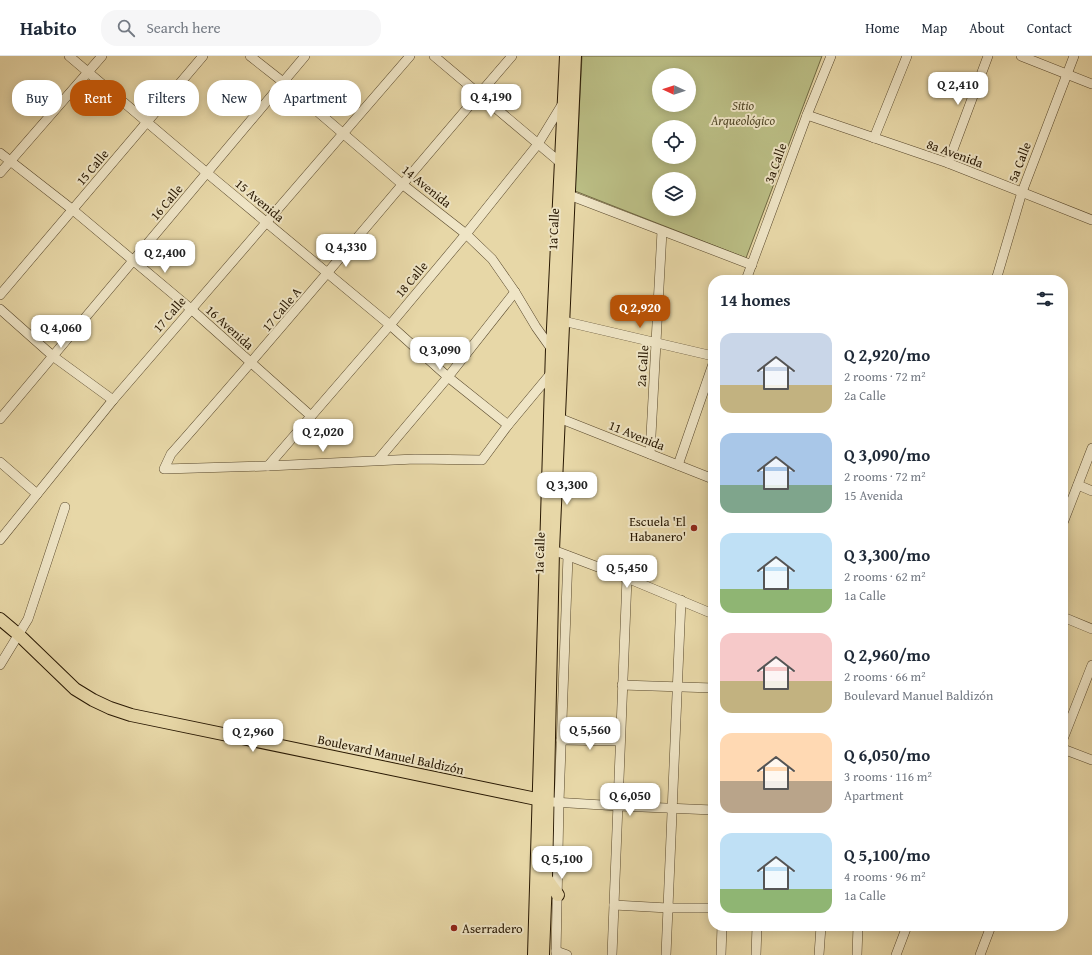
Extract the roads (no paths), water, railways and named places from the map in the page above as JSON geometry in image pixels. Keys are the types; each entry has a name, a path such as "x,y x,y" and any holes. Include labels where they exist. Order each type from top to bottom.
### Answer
{"main road":[{"name":"1a Calle","path":"558,368 552,349 566,56"},
{"name":"1a Calle","path":"534,955 548,801 549,550 558,368 563,321 575,56"},
{"name":"Boulevard Manuel Baldizón","path":"0,619 19,635 75,689 92,700 131,715 548,801"},
{"name":"1a Calle","path":"542,857 546,878 543,955"},
{"path":"546,878 558,895"}],"street":[{"name":"15 Avenida","path":"69,56 390,325 448,377 508,425"},
{"path":"0,173 102,56"},
{"name":"15 Calle","path":"0,295 203,56"},
{"name":"14 Avenida","path":"250,56 280,80"},
{"name":"16 Calle","path":"285,80 306,56"},
{"name":"17 Calle","path":"0,540 113,400 410,56"},
{"path":"434,56 562,164"},
{"name":"17 Calle A","path":"268,466 164,469 172,454 252,364 402,184 512,56"},
{"name":"3a Calle","path":"748,275 807,114 831,56"},
{"path":"874,138 907,56"},
{"path":"948,163 988,56"},
{"path":"1020,56 1092,84"},
{"name":"5a Calle","path":"997,275 1022,192 1074,56"},
{"name":"16 Calle","path":"0,419 269,99"},
{"name":"18 Calle","path":"268,466 390,325 466,234 538,144 564,101"},
{"name":"8a Avenida","path":"807,114 948,163 1092,220"},
{"name":"14 Avenida","path":"324,116 402,184 466,234 492,259 552,349"},
{"name":"16 Avenida","path":"0,154 72,210 191,309 311,416"},
{"path":"569,195 752,264"},
{"name":"2a Calle","path":"650,454 662,231"},
{"path":"378,460 448,377 515,292"},
{"path":"0,309 54,356 113,400"},
{"path":"563,321 708,355"},
{"path":"268,466 378,460 482,460 508,425 558,368"},
{"path":"678,465 708,378"},
{"name":"11 Avenida","path":"555,418 708,477"},
{"path":"1068,510 1092,448"},
{"path":"0,462 37,494"},
{"path":"1078,485 1092,491"},
{"path":"0,665 28,619 65,507"},
{"path":"549,550 627,578 708,612"},
{"name":"1a Calle","path":"556,953 558,895 548,801 561,740 568,556"},
{"path":"612,955 627,578"},
{"path":"666,955 680,600"},
{"path":"1068,619 1092,628"},
{"path":"1068,726 1092,665"},
{"path":"622,685 708,688"},
{"path":"561,740 620,741"},
{"path":"1068,751 1092,760"},
{"path":"548,801 708,810"},
{"path":"614,905 668,908 708,908"},
{"path":"721,955 722,931"},
{"path":"756,955 758,931"},
{"path":"819,955 820,931"},
{"path":"857,955 858,931"},
{"path":"896,955 905,931"},
{"path":"980,955 989,931"},
{"path":"556,953 567,955"}],"place":[{"name":"Escuela 'El Habanero'","path":"694,528"},
{"name":"Aserradero","path":"454,928"}],"park label":[{"name":"Sitio Arqueológico","path":"743,112"}]}
